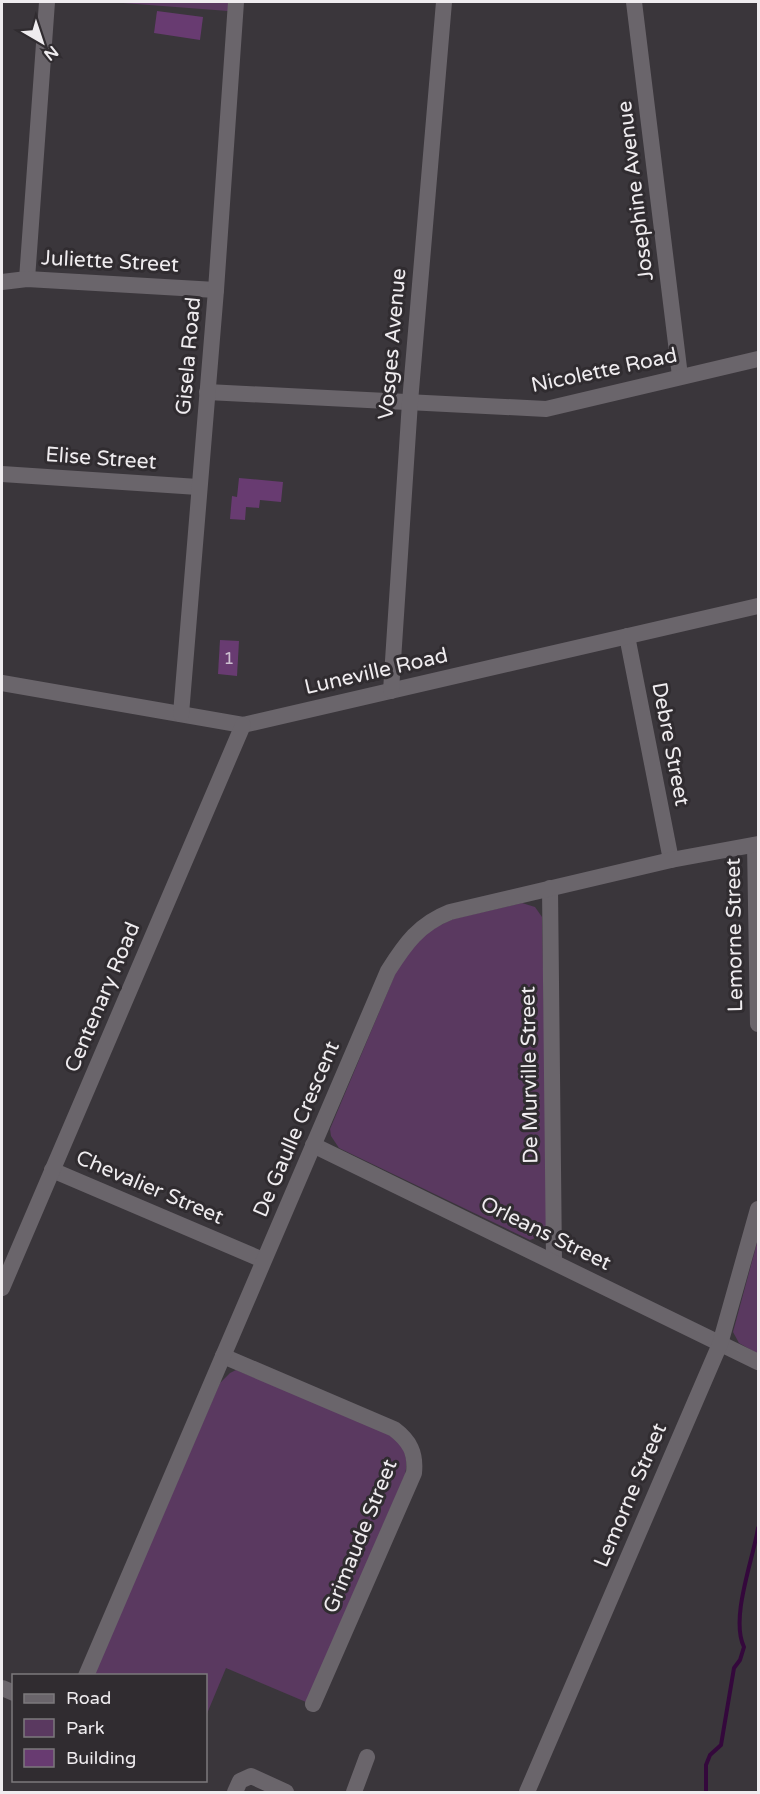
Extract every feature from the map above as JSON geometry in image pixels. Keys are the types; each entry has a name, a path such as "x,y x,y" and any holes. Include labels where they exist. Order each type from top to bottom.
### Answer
{"street":[{"path":"27,279 47,2"},
{"name":"Gisela Road","path":"181,714 216,290 236,2"},
{"name":"Vosges Avenue","path":"391,691 410,402 444,2"},
{"name":"Josephine Avenue","path":"634,2 680,376"},
{"name":"Juliette Street","path":"2,282 27,279 216,290"},
{"name":"Nicolette Road","path":"207,392 546,409 759,359"},
{"name":"Elise Street","path":"2,474 198,487"},
{"name":"Luneville Road","path":"2,683 243,725 759,606"},
{"name":"Debre Street","path":"627,636 671,860"},
{"name":"Centenary Road","path":"2,1287 243,725"},
{"name":"De Gaulle Crescent","path":"87,1674 388,971 414,934 431,920 450,912 671,860 757,845"},
{"name":"Lemorne Street","path":"757,845 759,1024"},
{"name":"De Murville Street","path":"550,888 554,1261"},
{"name":"Orleans Street","path":"313,1145 759,1362"},
{"name":"Chevalier Street","path":"52,1170 263,1260"},
{"name":"Lemorne Street","path":"526,1792 720,1344 759,1209"},
{"name":"Grimaude Street","path":"223,1356 394,1429 406,1438 416,1460 414,1473 313,1704"},
{"path":"354,1792 367,1757"},
{"path":"234,1792 240,1781 251,1776 286,1792"}],"green space":[{"path":"110,2 229,2 228,11"},
{"path":"522,903 535,907 542,917 548,1225 540,1236 530,1240 339,1148 331,1136 330,1129 401,960 420,935 453,919"},
{"path":"758,1239 758,1354 739,1343 733,1332"},
{"path":"236,1370 390,1433 399,1442 404,1452 406,1468 405,1475 306,1702 226,1668 207,1714 207,1674 94,1674 220,1383"}],"building":[{"path":"157,11 203,17 200,40 154,33"},
{"path":"239,478 283,482 281,502 260,500 259,508 246,507 245,520 230,519 232,496 237,497"},
{"path":"220,640 239,641 237,676 218,674"}],"waterway":[{"path":"706,1792 706,1765 710,1755 721,1745 734,1668 740,1660 744,1647 740,1635 741,1605 758,1528"}]}
